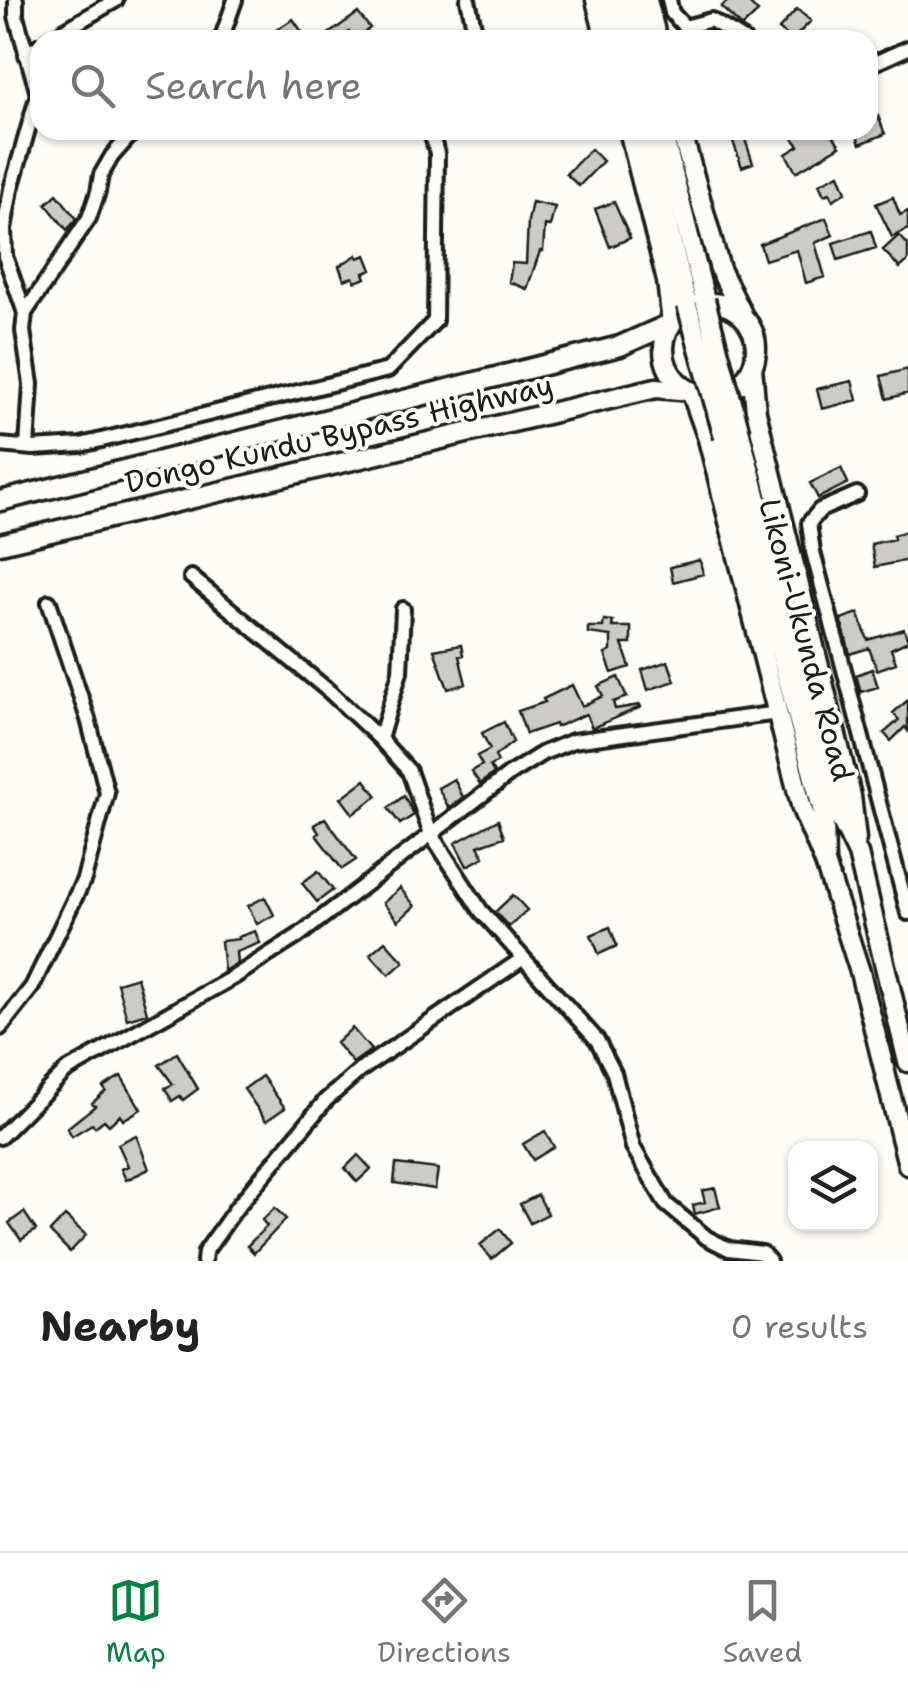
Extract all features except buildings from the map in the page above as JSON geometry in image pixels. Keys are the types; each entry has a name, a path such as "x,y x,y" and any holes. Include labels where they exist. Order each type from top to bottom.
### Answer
{"highway":[{"path":"596,0 604,30"},
{"path":"613,0 620,30"},
{"path":"629,0 636,30"},
{"path":"647,0 655,30"},
{"path":"631,140 666,281 672,323"},
{"name":"Likoni-Ukunda Road","path":"646,140 686,305 831,814 858,854 908,1062"},
{"name":"Likoni-Ukunda Road","path":"664,140 831,814 825,863 860,972 908,1165"},
{"path":"683,140 720,269 756,340 752,367 756,412 852,796 858,854"},
{"path":"742,316 720,304 702,304 685,310 672,323 665,339 664,357 676,381 709,395 727,392 742,382 752,367"},
{"name":"Dongo Kundu Bypass Highway","path":"0,502 620,346 672,323"},
{"name":"Dongo Kundu Bypass Highway","path":"0,544 656,388 692,391"},
{"path":"692,391 708,439 802,809 825,863"}],"street":[{"path":"16,0 16,16 30,69"},
{"path":"65,30 116,0"},
{"path":"224,30 235,0"},
{"path":"468,0 475,30"},
{"path":"669,0 672,13 686,28 711,20 728,30"},
{"path":"878,62 908,48"},
{"path":"26,55 30,52"},
{"path":"27,447 31,384 25,313 6,256 4,229 5,191 30,120"},
{"path":"25,313 89,218 100,174 126,140"},
{"path":"0,445 80,445 388,370 435,322 437,153 433,140"},
{"path":"857,494 820,510 809,522 813,552 908,913"},
{"path":"191,577 330,692 380,738 408,771 431,834 481,911 597,1040 614,1073 633,1148 666,1204 706,1238 729,1249 762,1252 769,1261"},
{"path":"0,1028 32,988 84,879 107,793 88,718 48,602"},
{"path":"380,738 400,672 403,608"},
{"path":"0,1137 66,1071 266,957 511,773 553,748 778,714"},
{"path":"204,1261 205,1252 237,1208 326,1100 358,1071 522,959"}]}
